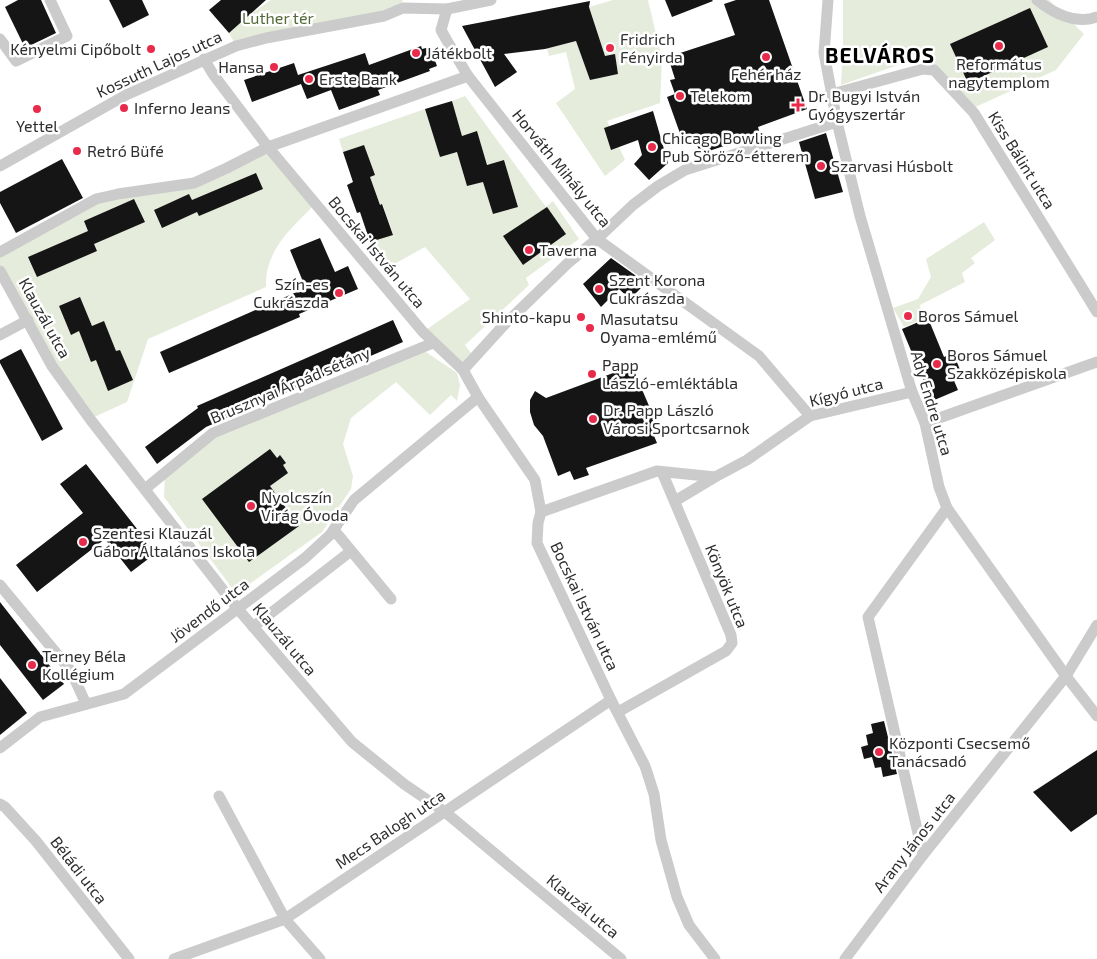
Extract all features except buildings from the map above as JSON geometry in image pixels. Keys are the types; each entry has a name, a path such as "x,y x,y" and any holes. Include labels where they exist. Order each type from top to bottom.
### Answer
{"street":[{"path":"0,39 16,62 67,36 50,0"},
{"name":"Kossuth Lajos utca","path":"0,166 126,95 236,46 266,38 384,16 404,4 447,9 491,0"},
{"name":"Ady Endre utca","path":"828,0 824,53 837,122 860,216 912,392 925,423 939,487 947,508 1066,676 1097,716"},
{"path":"1037,0 1059,15 1088,20 1097,17"},
{"name":"Horváth Mihály utca","path":"447,9 442,30 468,76 597,239 759,356 810,416"},
{"name":"Bocskai István utca","path":"204,59 212,74 268,147 433,343 463,370 478,397 535,480 541,512 538,523 537,543 611,700 645,766 654,794 661,840 677,897 689,925 715,959"},
{"name":"Kiss Bálint utca","path":"832,94 922,69 934,70 974,113 1097,312"},
{"path":"0,252 96,199 194,183 268,147 468,76"},
{"path":"463,370 503,326 568,263 597,239 632,205 658,186 684,170 837,122"},
{"name":"Klauzál utca","path":"0,271 52,366 90,419 237,608 352,742 404,784 445,812 621,959"},
{"path":"0,335 28,320"},
{"name":"Brusznyai Árpád sétány","path":"145,489 213,433 433,343"},
{"path":"925,423 1097,362"},
{"name":"Kígyó utca","path":"675,502 747,460 810,416 912,392"},
{"name":"Jövendő utca","path":"0,748 40,717 124,694 305,558 334,530 354,500 478,397"},
{"path":"541,512 657,471 715,477"},
{"name":"Könyök utca","path":"618,712 726,651 732,643 732,635 662,472"},
{"path":"923,855 868,617 947,508"},
{"path":"334,530 391,599"},
{"path":"253,627 351,551"},
{"path":"0,585 71,671 86,704"},
{"name":"Arany János utca","path":"845,959 923,855 1066,676 1097,625"},
{"name":"Mecs Balogh utca","path":"174,959 285,919 611,700"},
{"path":"219,796 285,919 320,959"},
{"name":"Béládi utca","path":"0,804 36,841 129,959"}],"green space":[{"name":"Luther tér","path":"271,0 402,0 403,2 384,16 236,46 229,33 252,13"},
{"path":"613,0 648,0 662,59 660,103 607,121 625,160 605,176 556,103 575,89 566,52 549,56 547,48 576,41 590,80 618,74 615,55 605,56 589,7"},
{"path":"843,0 1049,0 1084,34 1056,70 971,109 921,57 841,85"},
{"path":"465,96 546,207 553,201 579,239 526,278 529,285 465,345 474,357 463,370 423,332 470,299 425,247 387,268 370,242 393,234 383,205 380,205 370,177 374,175 364,145 343,152 339,139 425,109 440,157 457,152 467,186 485,181 493,214 518,207 504,160 487,165 477,132 462,136 452,101"},
{"path":"268,147 316,203 289,231 275,250 270,261 266,287 148,339 127,402 90,419 0,271 0,252 96,199 195,183"},
{"path":"984,222 995,240 971,258 975,263 962,273 965,282 920,305 922,319 904,327 893,308 918,299 931,277 926,259"},
{"path":"414,350 426,352 457,373 460,385 457,401 451,395 430,415 396,382 351,418 343,444 353,476 351,489 322,532 251,583 232,588 164,497 165,473 213,433"}],"place":[{"name":"Református nagytemplom","path":"999,46"},
{"name":"Fridrich Fényirda","path":"610,48"},
{"name":"Kényelmi Cipőbolt","path":"151,49"},
{"name":"Játékbolt","path":"416,53"},
{"name":"Fehér ház","path":"766,57"},
{"name":"Hansa","path":"274,67"},
{"name":"Erste Bank","path":"309,79"},
{"name":"Telekom","path":"680,96"},
{"name":"Dr. Bugyi István Gyógyszertár","path":"798,105"},
{"name":"Inferno Jeans","path":"124,108"},
{"name":"Yettel","path":"37,109"},
{"name":"Chicago Bowling Pub Söröző-étterem","path":"652,147"},
{"name":"Retró Büfé","path":"77,151"},
{"name":"Szarvasi Húsbolt","path":"821,166"},
{"name":"Taverna","path":"529,250"},
{"name":"Szent Korona Cukrászda","path":"599,289"},
{"name":"Szín-es Cukrászda","path":"339,293"},
{"name":"Boros Sámuel","path":"908,316"},
{"name":"Shinto-kapu","path":"581,317"},
{"name":"Masutatsu Oyama-emlémű","path":"590,328"},
{"name":"Boros Sámuel Szakközépiskola","path":"937,364"},
{"name":"Papp László-emléktábla","path":"592,374"},
{"name":"Dr. Papp László Városi Sportcsarnok","path":"593,419"},
{"name":"Nyolcszín Virág Óvoda","path":"251,506"},
{"name":"Szentesi Klauzál Gábor Általános Iskola","path":"83,542"},
{"name":"Terney Béla Kollégium","path":"32,665"},
{"name":"Központi Csecsemő Tanácsadó","path":"879,752"}],"district":[{"name":"BELVÁROS","path":"880,56"}]}
